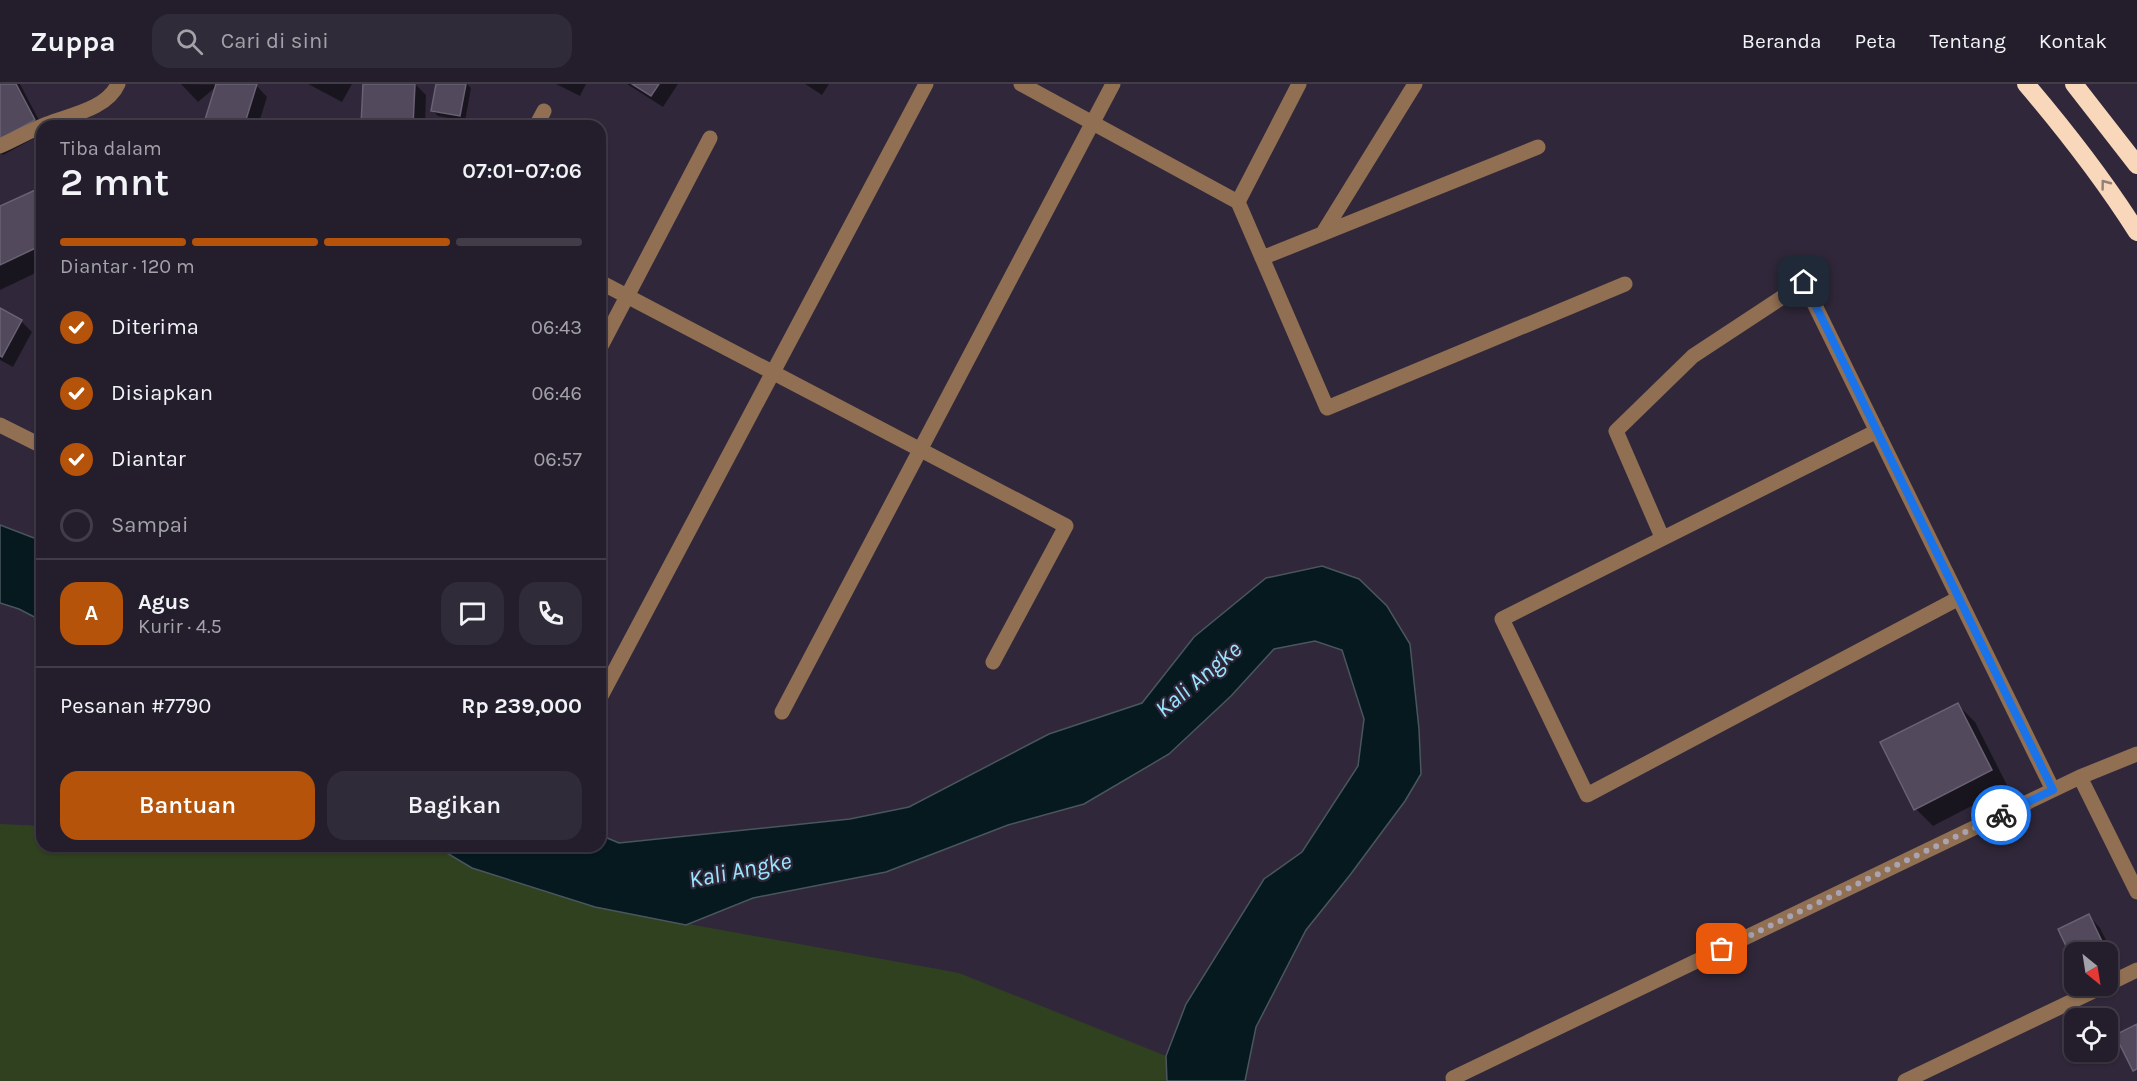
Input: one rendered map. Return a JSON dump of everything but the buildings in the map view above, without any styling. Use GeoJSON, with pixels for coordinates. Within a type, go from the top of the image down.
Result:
{"type":"FeatureCollection","features":[{"type":"Feature","properties":{"kind":"highway"},"geometry":{"type":"LineString","coordinates":[[2026,84],[2114,195],[2137,232]]}},
{"type":"Feature","properties":{"kind":"highway"},"geometry":{"type":"LineString","coordinates":[[2074,84],[2137,165]]}},
{"type":"Feature","properties":{"kind":"street"},"geometry":{"type":"LineString","coordinates":[[59,120],[79,114],[104,100],[118,84]]}},
{"type":"Feature","properties":{"kind":"street"},"geometry":{"type":"LineString","coordinates":[[606,687],[926,84]]}},
{"type":"Feature","properties":{"kind":"street"},"geometry":{"type":"LineString","coordinates":[[1021,84],[1238,202],[1327,408],[1625,284]]}},
{"type":"Feature","properties":{"kind":"street"},"geometry":{"type":"LineString","coordinates":[[782,712],[1113,84]]}},
{"type":"Feature","properties":{"kind":"street"},"geometry":{"type":"LineString","coordinates":[[1238,202],[1299,84]]}},
{"type":"Feature","properties":{"kind":"street"},"geometry":{"type":"LineString","coordinates":[[1323,233],[1415,84]]}},
{"type":"Feature","properties":{"kind":"street"},"geometry":{"type":"LineString","coordinates":[[539,120],[544,111]]}},
{"type":"Feature","properties":{"kind":"street"},"geometry":{"type":"LineString","coordinates":[[0,146],[36,129]]}},
{"type":"Feature","properties":{"kind":"street"},"geometry":{"type":"LineString","coordinates":[[606,336],[710,138]]}},
{"type":"Feature","properties":{"kind":"street"},"geometry":{"type":"LineString","coordinates":[[1262,258],[1538,147]]}},
{"type":"Feature","properties":{"kind":"street"},"geometry":{"type":"LineString","coordinates":[[1662,537],[1616,431],[1693,356],[1804,282],[2053,790]]}},
{"type":"Feature","properties":{"kind":"street"},"geometry":{"type":"LineString","coordinates":[[606,285],[1066,526],[993,662]]}},
{"type":"Feature","properties":{"kind":"street"},"geometry":{"type":"LineString","coordinates":[[0,425],[36,443]]}},
{"type":"Feature","properties":{"kind":"street"},"geometry":{"type":"LineString","coordinates":[[1877,431],[1502,619],[1587,795],[1959,598]]}},
{"type":"Feature","properties":{"kind":"street"},"geometry":{"type":"LineString","coordinates":[[1453,1078],[2080,777],[2137,754]]}},
{"type":"Feature","properties":{"kind":"street"},"geometry":{"type":"LineString","coordinates":[[2080,777],[2137,892]]}},
{"type":"Feature","properties":{"kind":"street"},"geometry":{"type":"LineString","coordinates":[[2118,979],[2137,970]]}},
{"type":"Feature","properties":{"kind":"street"},"geometry":{"type":"LineString","coordinates":[[1905,1081],[2083,996]]}},
{"type":"Feature","properties":{"kind":"green space"},"geometry":{"type":"Polygon","coordinates":[[[0,824],[36,826],[36,852],[445,852],[472,868],[595,907],[959,973],[1166,1056],[1167,1081],[0,1081],[0,824]]]}},
{"type":"Feature","properties":{"kind":"water"},"geometry":{"type":"Polygon","coordinates":[[[0,525],[36,539],[36,618],[0,603],[0,525]]]}},
{"type":"Feature","properties":{"kind":"water","name":"Kali Angke"},"geometry":{"type":"Polygon","coordinates":[[[1322,566],[1359,579],[1387,606],[1410,644],[1419,729],[1421,774],[1405,801],[1306,930],[1256,1027],[1245,1081],[1167,1081],[1166,1056],[1186,1004],[1264,879],[1302,852],[1358,766],[1364,719],[1342,650],[1315,641],[1274,649],[1231,696],[1169,754],[1084,804],[1008,825],[886,872],[753,898],[686,925],[595,907],[472,868],[445,852],[606,852],[606,838],[619,843],[850,819],[909,807],[1049,734],[1142,703],[1194,637],[1266,578],[1322,566]]]}},
{"type":"Feature","properties":{"kind":"way so far"},"geometry":{"type":"LineString","coordinates":[[1722,949],[2001,815]]}},
{"type":"Feature","properties":{"kind":"route"},"geometry":{"type":"LineString","coordinates":[[1804,282],[2053,790],[2001,815]]}}]}
